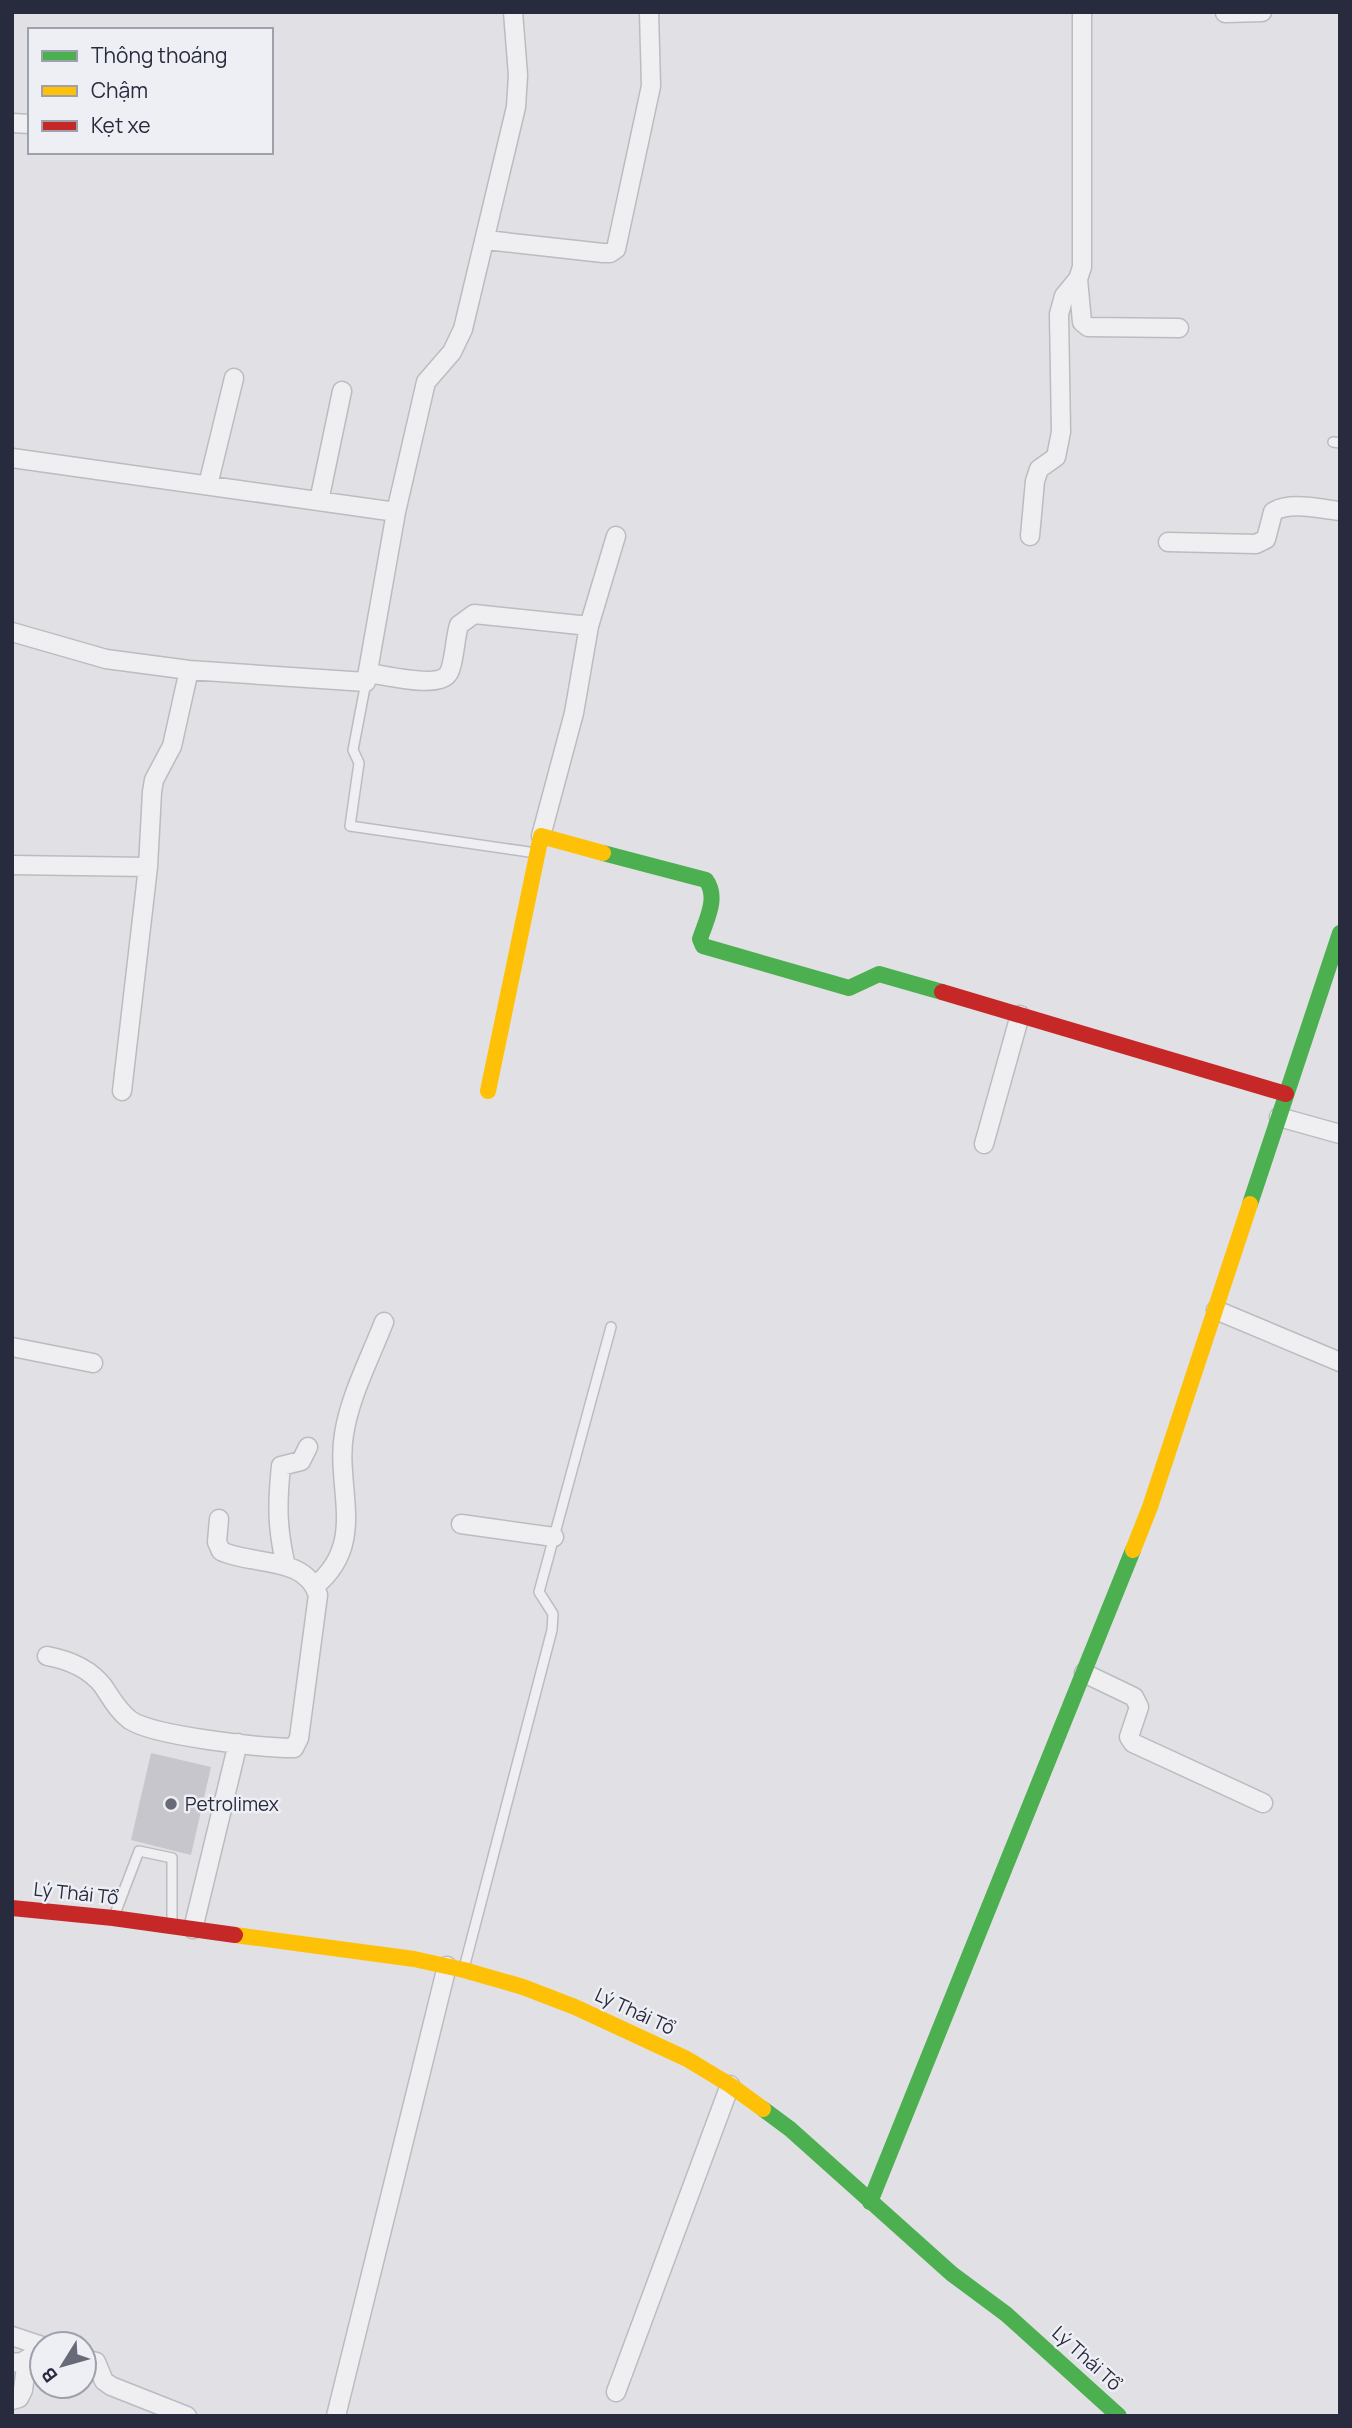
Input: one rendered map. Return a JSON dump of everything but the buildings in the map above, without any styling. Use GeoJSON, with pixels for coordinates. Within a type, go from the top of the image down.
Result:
{"type":"FeatureCollection","features":[{"type":"Feature","properties":{"kind":"street"},"geometry":{"type":"LineString","coordinates":[[367,678],[396,512],[426,382],[452,352],[463,329],[516,107],[518,75],[513,12]]}},
{"type":"Feature","properties":{"kind":"street"},"geometry":{"type":"LineString","coordinates":[[486,240],[603,253],[616,249],[651,86],[649,12]]}},
{"type":"Feature","properties":{"kind":"street"},"geometry":{"type":"LineString","coordinates":[[1030,536],[1035,481],[1040,469],[1056,457],[1061,432],[1059,314],[1064,296],[1078,279],[1082,267],[1082,12]]}},
{"type":"Feature","properties":{"kind":"street"},"geometry":{"type":"LineString","coordinates":[[1225,13],[1262,12]]}},
{"type":"Feature","properties":{"kind":"street"},"geometry":{"type":"LineString","coordinates":[[1078,279],[1082,322],[1088,327],[1178,328]]}},
{"type":"Feature","properties":{"kind":"street"},"geometry":{"type":"LineString","coordinates":[[208,485],[234,378]]}},
{"type":"Feature","properties":{"kind":"street"},"geometry":{"type":"LineString","coordinates":[[319,501],[342,391]]}},
{"type":"Feature","properties":{"kind":"street"},"geometry":{"type":"LineString","coordinates":[[12,458],[396,512]]}},
{"type":"Feature","properties":{"kind":"street"},"geometry":{"type":"LineString","coordinates":[[1168,542],[1256,544],[1266,539],[1273,512],[1277,509],[1287,507],[1340,511]]}},
{"type":"Feature","properties":{"kind":"street"},"geometry":{"type":"LineString","coordinates":[[488,1091],[539,844],[574,713],[589,626],[616,536]]}},
{"type":"Feature","properties":{"kind":"street"},"geometry":{"type":"LineString","coordinates":[[12,632],[106,659],[188,670],[429,682],[442,679],[449,672],[459,625],[474,614],[589,626]]}},
{"type":"Feature","properties":{"kind":"street"},"geometry":{"type":"LineString","coordinates":[[122,1091],[148,866],[152,792],[154,780],[172,746],[188,670]]}},
{"type":"Feature","properties":{"kind":"street"},"geometry":{"type":"LineString","coordinates":[[539,844],[706,880],[711,885],[713,894],[700,939],[703,946],[849,988],[879,974],[1286,1094]]}},
{"type":"Feature","properties":{"kind":"street"},"geometry":{"type":"LineString","coordinates":[[12,865],[148,866]]}},
{"type":"Feature","properties":{"kind":"street"},"geometry":{"type":"LineString","coordinates":[[870,2202],[1150,1507],[1340,933]]}},
{"type":"Feature","properties":{"kind":"street"},"geometry":{"type":"LineString","coordinates":[[984,1144],[1020,1016]]}},
{"type":"Feature","properties":{"kind":"street"},"geometry":{"type":"LineString","coordinates":[[1279,1117],[1340,1135]]}},
{"type":"Feature","properties":{"kind":"street"},"geometry":{"type":"LineString","coordinates":[[1216,1310],[1340,1362]]}},
{"type":"Feature","properties":{"kind":"street"},"geometry":{"type":"LineString","coordinates":[[315,1586],[327,1576],[347,1531],[343,1435],[354,1397],[384,1322]]}},
{"type":"Feature","properties":{"kind":"street"},"geometry":{"type":"LineString","coordinates":[[12,1347],[93,1363]]}},
{"type":"Feature","properties":{"kind":"street"},"geometry":{"type":"LineString","coordinates":[[286,1566],[276,1507],[281,1466],[301,1461],[308,1447]]}},
{"type":"Feature","properties":{"kind":"street"},"geometry":{"type":"LineString","coordinates":[[47,1656],[64,1659],[84,1668],[101,1684],[121,1713],[144,1728],[238,1743],[294,1748],[298,1743],[318,1595],[306,1574],[286,1566],[221,1551],[217,1542],[219,1519]]}},
{"type":"Feature","properties":{"kind":"street"},"geometry":{"type":"LineString","coordinates":[[461,1524],[554,1537]]}},
{"type":"Feature","properties":{"kind":"street"},"geometry":{"type":"LineString","coordinates":[[1084,1673],[1134,1698],[1139,1707],[1129,1737],[1133,1742],[1264,1803]]}},
{"type":"Feature","properties":{"kind":"street"},"geometry":{"type":"LineString","coordinates":[[193,1929],[238,1743]]}},
{"type":"Feature","properties":{"kind":"street","name":"Lý Thái Tổ"},"geometry":{"type":"LineString","coordinates":[[12,1908],[113,1918],[364,1952],[455,1968],[523,1987],[575,2007],[687,2059],[730,2085],[790,2129],[952,2274],[1006,2314],[1119,2416]]}},
{"type":"Feature","properties":{"kind":"street"},"geometry":{"type":"LineString","coordinates":[[336,2416],[455,1968]]}},
{"type":"Feature","properties":{"kind":"street"},"geometry":{"type":"LineString","coordinates":[[616,2392],[730,2085]]}},
{"type":"Feature","properties":{"kind":"street"},"geometry":{"type":"LineString","coordinates":[[12,2400],[19,2398],[23,2390],[20,2360]]}},
{"type":"Feature","properties":{"kind":"street"},"geometry":{"type":"LineString","coordinates":[[98,2367],[104,2381],[111,2386],[187,2416]]}},
{"type":"Feature","properties":{"kind":"lane"},"geometry":{"type":"LineString","coordinates":[[367,678],[353,750],[359,763],[350,826],[539,844]]}},
{"type":"Feature","properties":{"kind":"lane"},"geometry":{"type":"LineString","coordinates":[[455,1968],[552,1630],[553,1614],[538,1592],[611,1327]]}},
{"type":"Feature","properties":{"kind":"lane"},"geometry":{"type":"LineString","coordinates":[[113,1918],[139,1851],[172,1858],[172,1926]]}},
{"type":"Feature","properties":{"kind":"traffic: fast"},"geometry":{"type":"LineString","coordinates":[[603,853],[706,880],[710,887],[711,902],[700,939],[703,946],[849,988],[879,974],[942,992]]}},
{"type":"Feature","properties":{"kind":"traffic: fast"},"geometry":{"type":"LineString","coordinates":[[1250,1204],[1340,933]]}},
{"type":"Feature","properties":{"kind":"traffic: fast"},"geometry":{"type":"LineString","coordinates":[[870,2202],[1133,1550]]}},
{"type":"Feature","properties":{"kind":"traffic: fast"},"geometry":{"type":"LineString","coordinates":[[763,2109],[790,2129],[952,2274],[1006,2314],[1119,2416]]}},
{"type":"Feature","properties":{"kind":"traffic: slow"},"geometry":{"type":"LineString","coordinates":[[488,1091],[541,836],[603,853]]}},
{"type":"Feature","properties":{"kind":"traffic: slow"},"geometry":{"type":"LineString","coordinates":[[1133,1550],[1150,1507],[1250,1204]]}},
{"type":"Feature","properties":{"kind":"traffic: slow"},"geometry":{"type":"LineString","coordinates":[[235,1935],[414,1959],[523,1987],[575,2007],[687,2059],[763,2109]]}},
{"type":"Feature","properties":{"kind":"traffic: jam"},"geometry":{"type":"LineString","coordinates":[[942,992],[1286,1094]]}},
{"type":"Feature","properties":{"kind":"traffic: jam"},"geometry":{"type":"LineString","coordinates":[[12,1908],[113,1918],[235,1935]]}},
{"type":"Feature","properties":{"kind":"place","name":"Petrolimex"},"geometry":{"type":"Point","coordinates":[171,1804]}}]}
